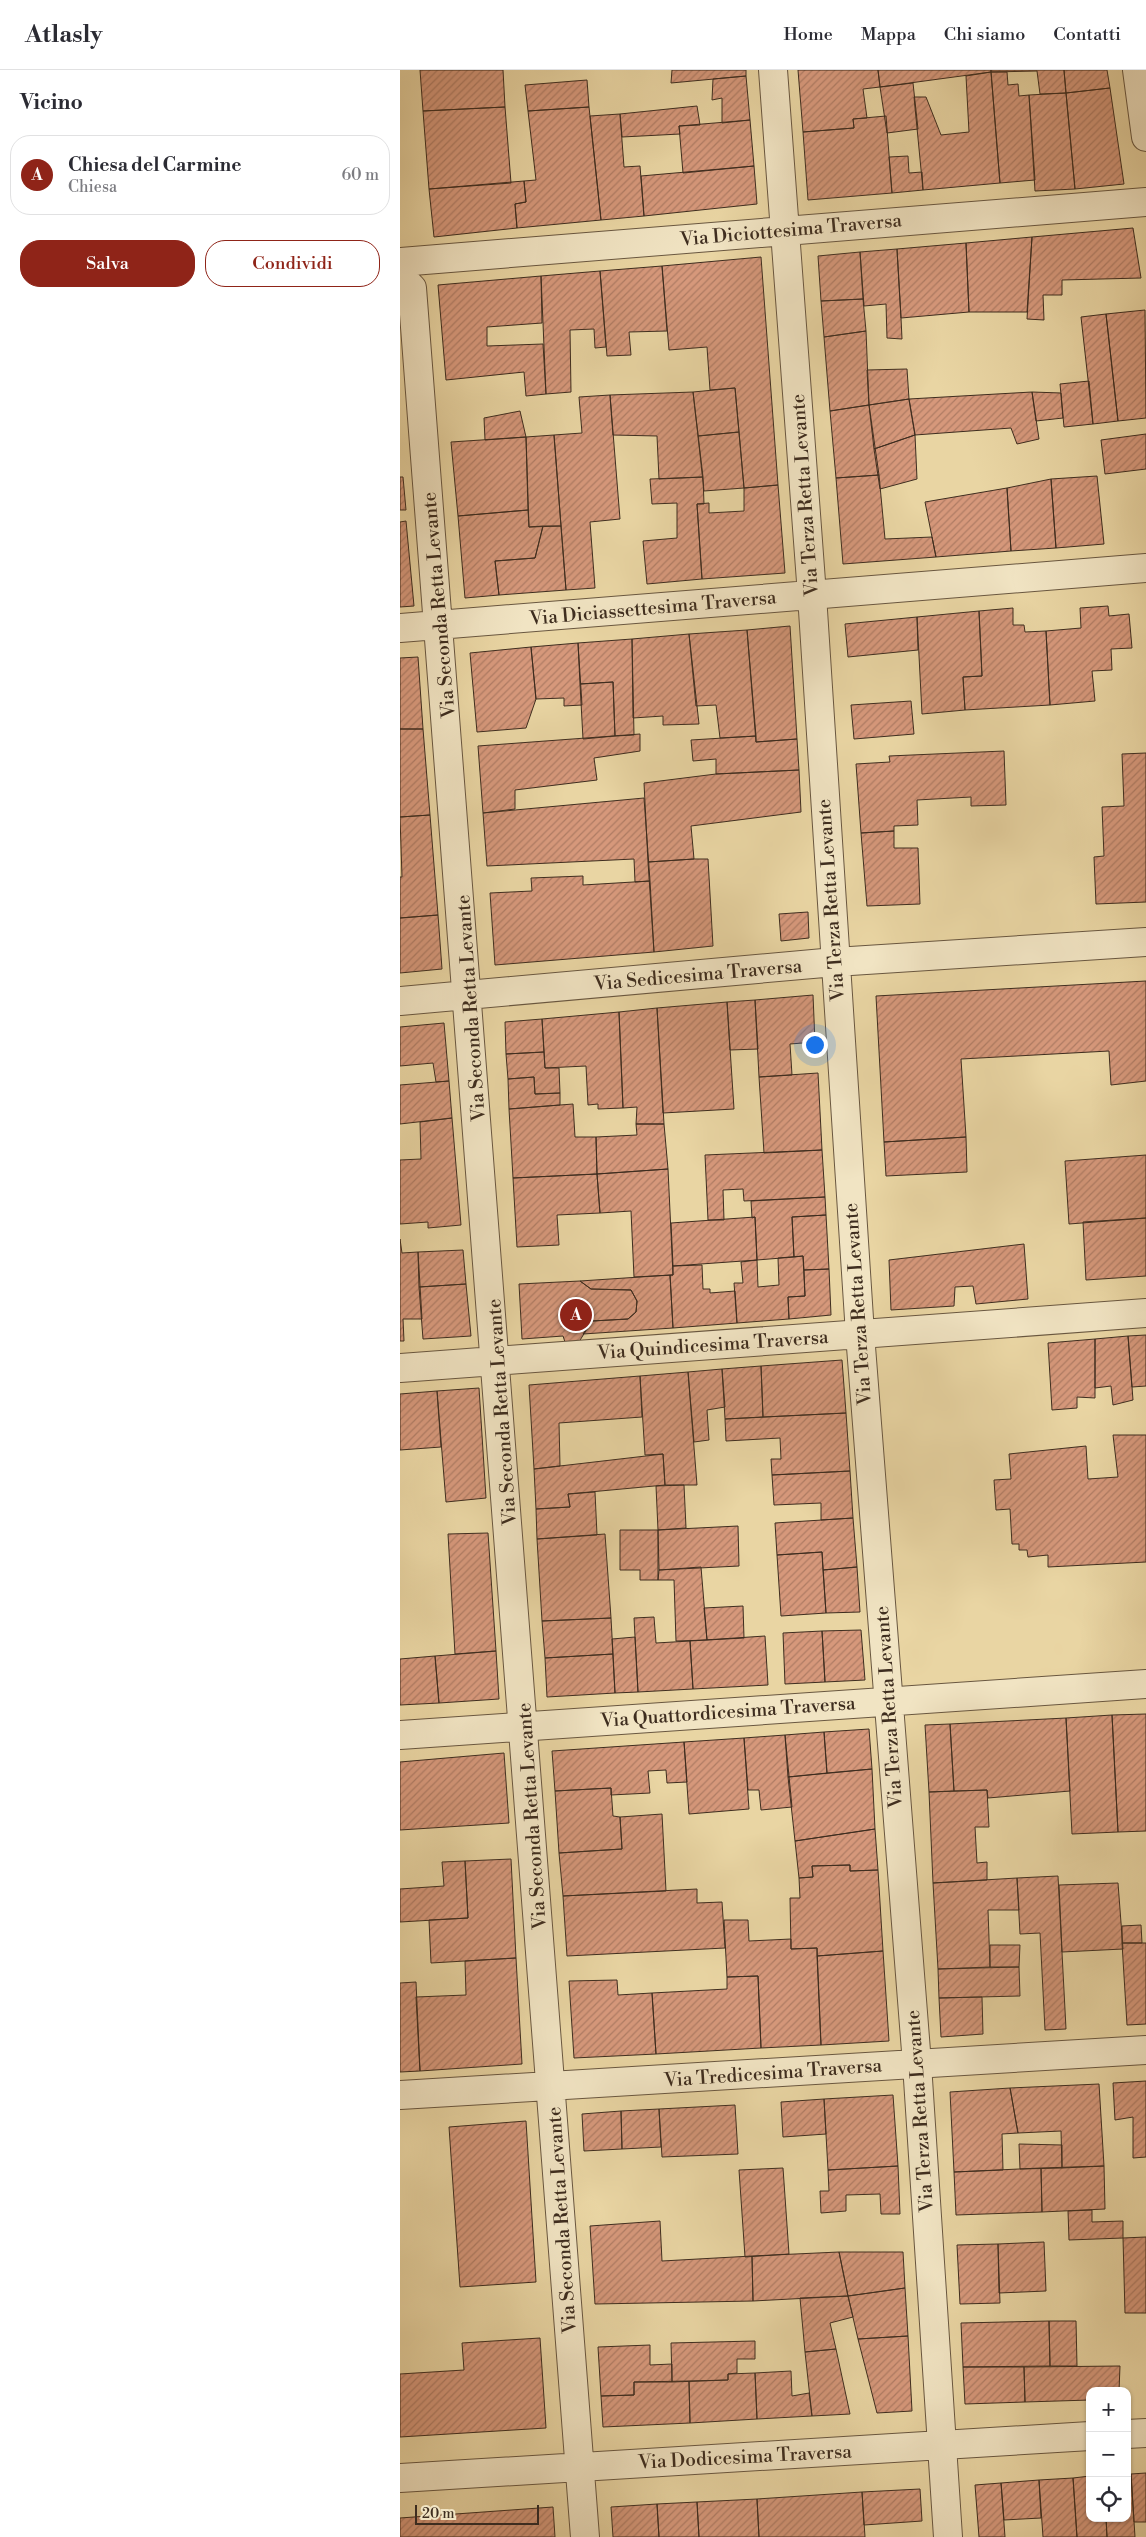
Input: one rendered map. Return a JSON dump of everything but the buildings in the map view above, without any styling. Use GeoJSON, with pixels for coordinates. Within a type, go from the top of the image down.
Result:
{"type":"FeatureCollection","features":[{"type":"Feature","properties":{"kind":"street","name":"Via Terza Retta Levante"},"geometry":{"type":"LineString","coordinates":[[772,70],[812,595],[860,1334],[917,2064],[948,2537]]}},
{"type":"Feature","properties":{"kind":"street"},"geometry":{"type":"LineString","coordinates":[[1137,70],[1146,137]]}},
{"type":"Feature","properties":{"kind":"street","name":"Via Diciottesima Traversa"},"geometry":{"type":"LineString","coordinates":[[400,262],[1146,202]]}},
{"type":"Feature","properties":{"kind":"street","name":"Via Seconda Retta Levante"},"geometry":{"type":"LineString","coordinates":[[406,282],[441,625],[471,995],[585,2537]]}},
{"type":"Feature","properties":{"kind":"street","name":"Via Diciassettesima Traversa"},"geometry":{"type":"LineString","coordinates":[[400,628],[1146,568]]}},
{"type":"Feature","properties":{"kind":"street","name":"Via Sedicesima Traversa"},"geometry":{"type":"LineString","coordinates":[[400,1001],[835,962],[1146,942]]}},
{"type":"Feature","properties":{"kind":"street","name":"Via Quindicesima Traversa"},"geometry":{"type":"LineString","coordinates":[[400,1368],[1146,1313]]}},
{"type":"Feature","properties":{"kind":"street","name":"Via Quattordicesima Traversa"},"geometry":{"type":"LineString","coordinates":[[400,1735],[1146,1684]]}},
{"type":"Feature","properties":{"kind":"street","name":"Via Tredicesima Traversa"},"geometry":{"type":"LineString","coordinates":[[400,2095],[1146,2050]]}},
{"type":"Feature","properties":{"kind":"street"},"geometry":{"type":"LineString","coordinates":[[1131,2434],[1146,2433]]}},
{"type":"Feature","properties":{"kind":"street","name":"Via Dodicesima Traversa"},"geometry":{"type":"LineString","coordinates":[[400,2478],[1086,2436]]}},
{"type":"Feature","properties":{"kind":"place","name":"Chiesa del Carmine"},"geometry":{"type":"Point","coordinates":[576,1315]}}]}
